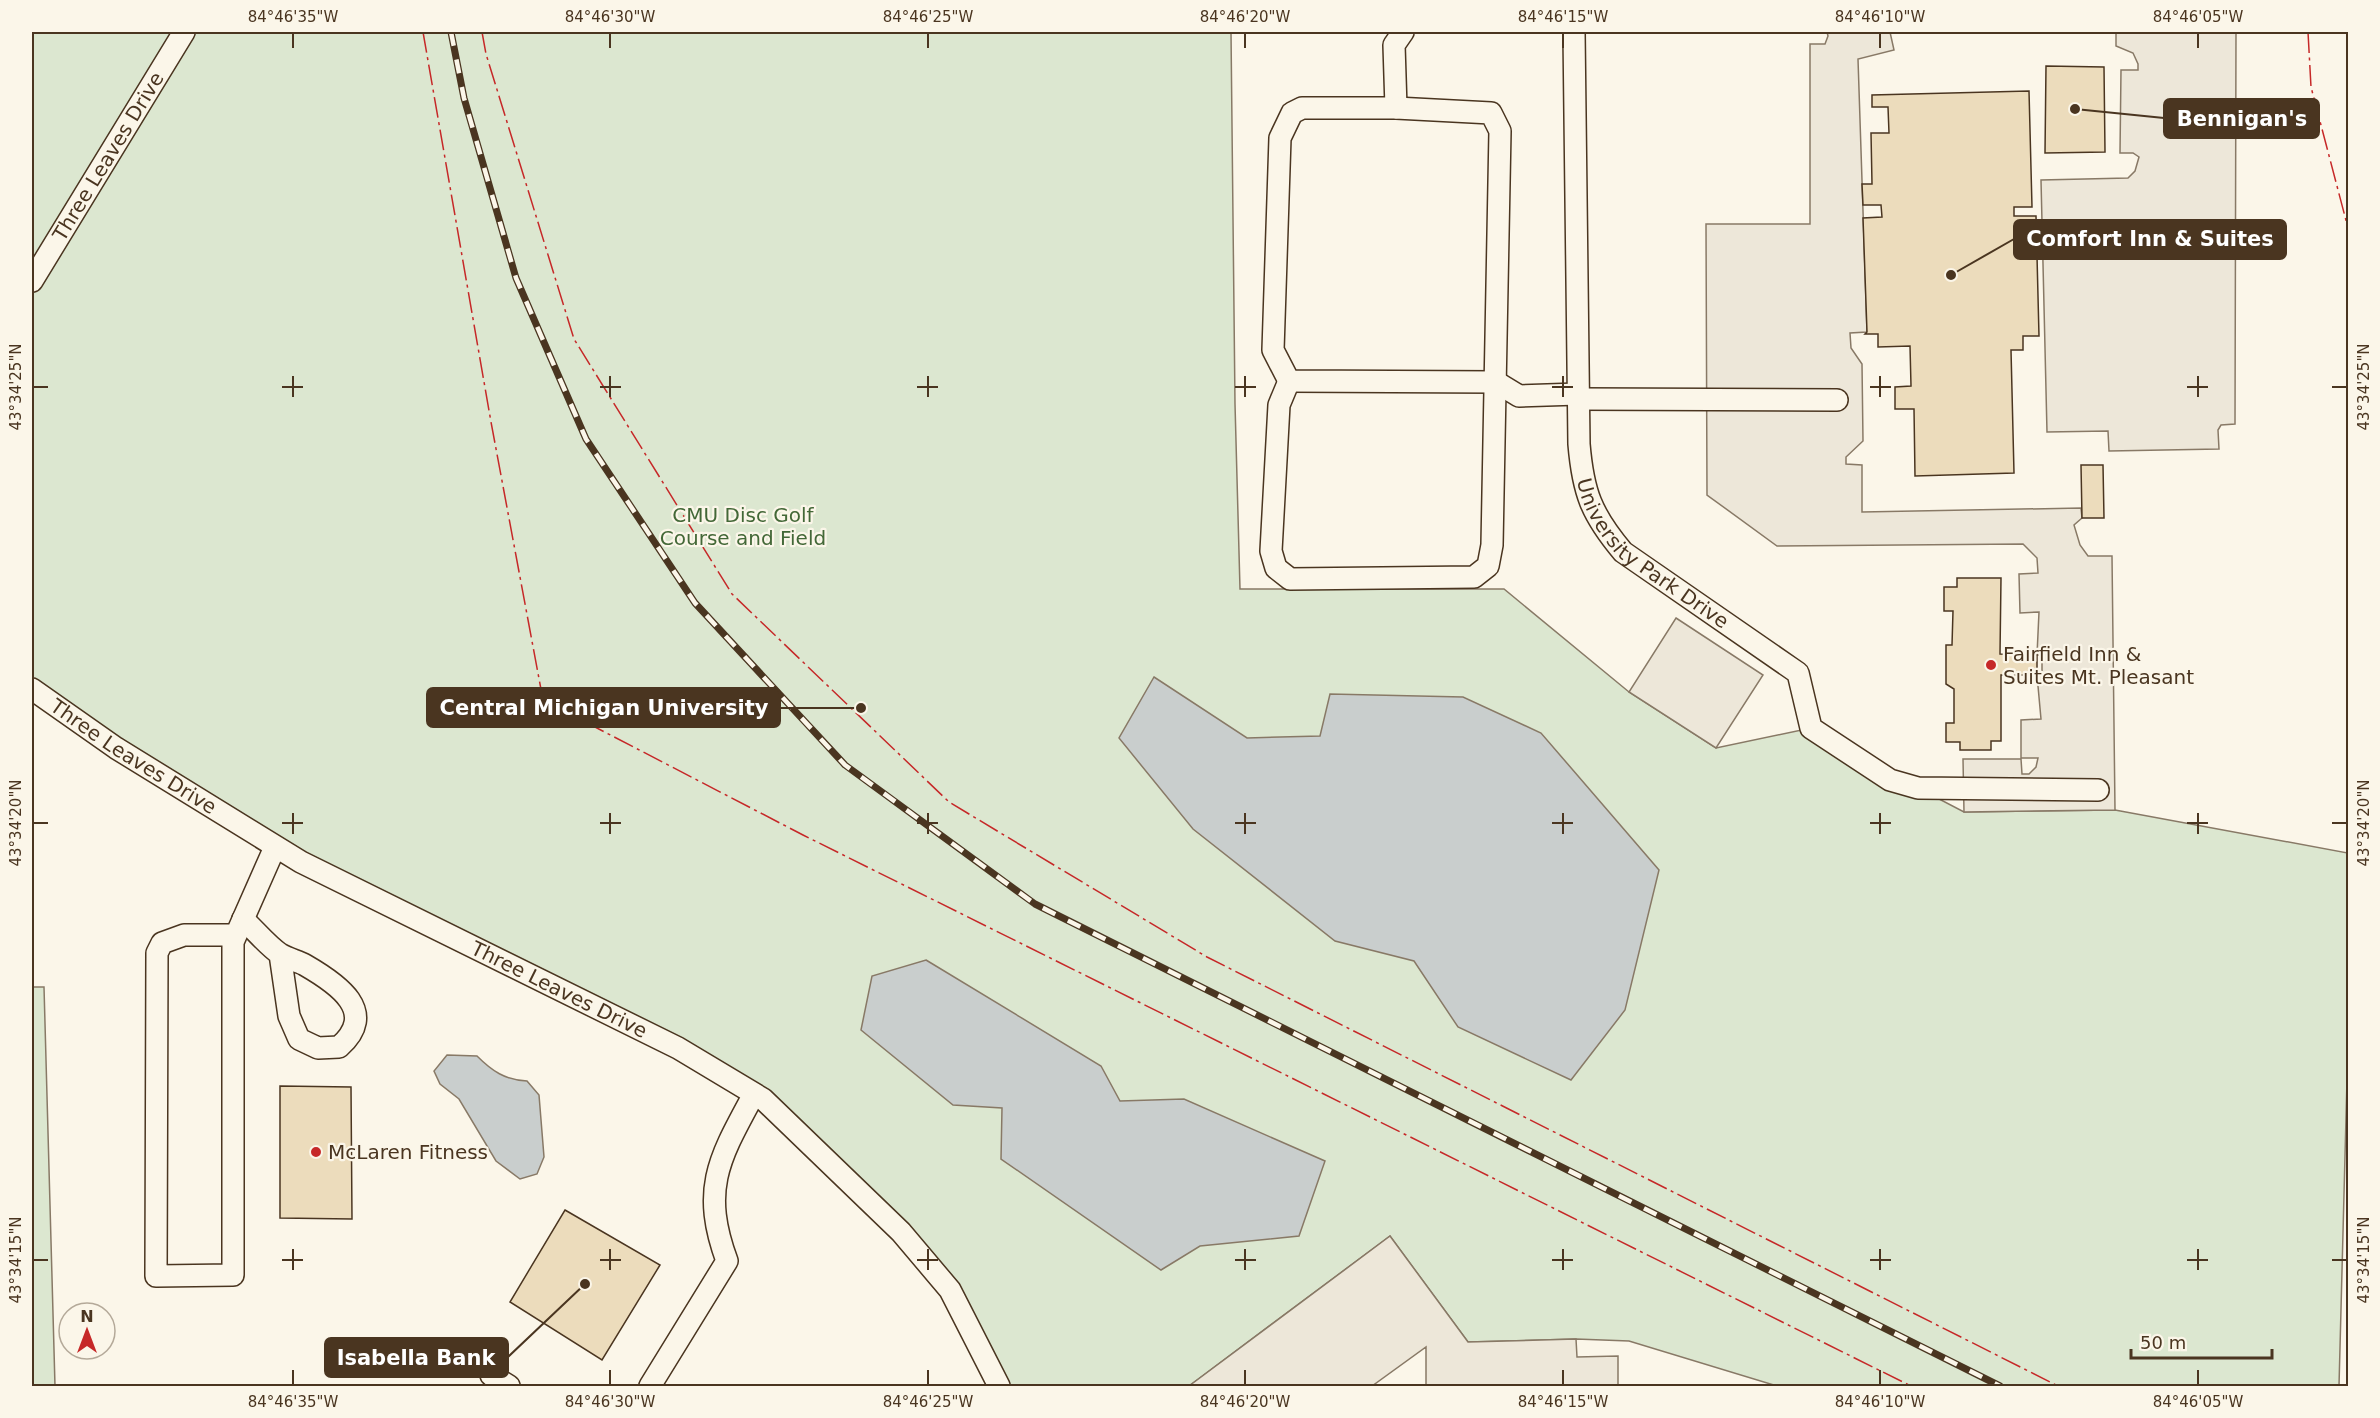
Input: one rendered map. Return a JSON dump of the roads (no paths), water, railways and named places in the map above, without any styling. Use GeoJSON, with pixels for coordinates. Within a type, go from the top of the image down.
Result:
{"type":"FeatureCollection","features":[{"type":"Feature","properties":{"kind":"street","name":"Three Leaves Drive"},"geometry":{"type":"LineString","coordinates":[[32,282],[184,32]]}},
{"type":"Feature","properties":{"kind":"street"},"geometry":{"type":"LineString","coordinates":[[1396,108],[1394,45],[1403,32]]}},
{"type":"Feature","properties":{"kind":"street","name":"University Park Drive"},"geometry":{"type":"LineString","coordinates":[[1574,32],[1578,397],[1582,480],[1589,502],[1608,535],[1623,552],[1798,673],[1811,728],[1890,780],[1918,788],[2098,790]]}},
{"type":"Feature","properties":{"kind":"street"},"geometry":{"type":"LineString","coordinates":[[1302,108],[1396,108],[1491,112],[1500,131],[1492,545],[1488,566],[1474,578],[1290,579],[1276,568],[1271,551],[1279,405],[1289,381],[1273,350],[1280,138],[1292,113],[1302,108]]}},
{"type":"Feature","properties":{"kind":"street"},"geometry":{"type":"LineString","coordinates":[[1289,381],[1496,382],[1519,396],[1837,400]]}},
{"type":"Feature","properties":{"kind":"street","name":"Three Leaves Drive"},"geometry":{"type":"LineString","coordinates":[[32,689],[116,748],[301,862],[678,1048],[763,1099],[900,1232],[950,1290],[999,1386]]}},
{"type":"Feature","properties":{"kind":"street"},"geometry":{"type":"LineString","coordinates":[[275,847],[239,927],[233,942],[233,1275],[156,1276],[157,953],[162,943],[184,935],[239,927],[280,954],[305,965],[348,998],[355,1012],[357,1023],[354,1032],[339,1047],[318,1048],[299,1039],[289,1016],[280,954]]}},
{"type":"Feature","properties":{"kind":"street"},"geometry":{"type":"LineString","coordinates":[[650,1386],[727,1261],[722,1248],[713,1191],[718,1168],[754,1094]]}},
{"type":"Feature","properties":{"kind":"railway"},"geometry":{"type":"LineString","coordinates":[[451,32],[464,98],[516,278],[586,439],[695,603],[845,765],[1035,904],[2000,1386]]}},
{"type":"Feature","properties":{"kind":"place","name":"Bennigan's"},"geometry":{"type":"Point","coordinates":[2075,109]}},
{"type":"Feature","properties":{"kind":"place","name":"Comfort Inn & Suites"},"geometry":{"type":"Point","coordinates":[1951,275]}},
{"type":"Feature","properties":{"kind":"place","name":"Fairfield Inn & Suites Mt. Pleasant"},"geometry":{"type":"Point","coordinates":[1991,665]}},
{"type":"Feature","properties":{"kind":"place","name":"Central Michigan University"},"geometry":{"type":"Point","coordinates":[861,708]}},
{"type":"Feature","properties":{"kind":"place","name":"McLaren Fitness"},"geometry":{"type":"Point","coordinates":[316,1152]}},
{"type":"Feature","properties":{"kind":"place","name":"Isabella Bank"},"geometry":{"type":"Point","coordinates":[585,1284]}},
{"type":"Feature","properties":{"kind":"park label","name":"CMU Disc Golf Course and Field"},"geometry":{"type":"Point","coordinates":[743,526]}}]}
